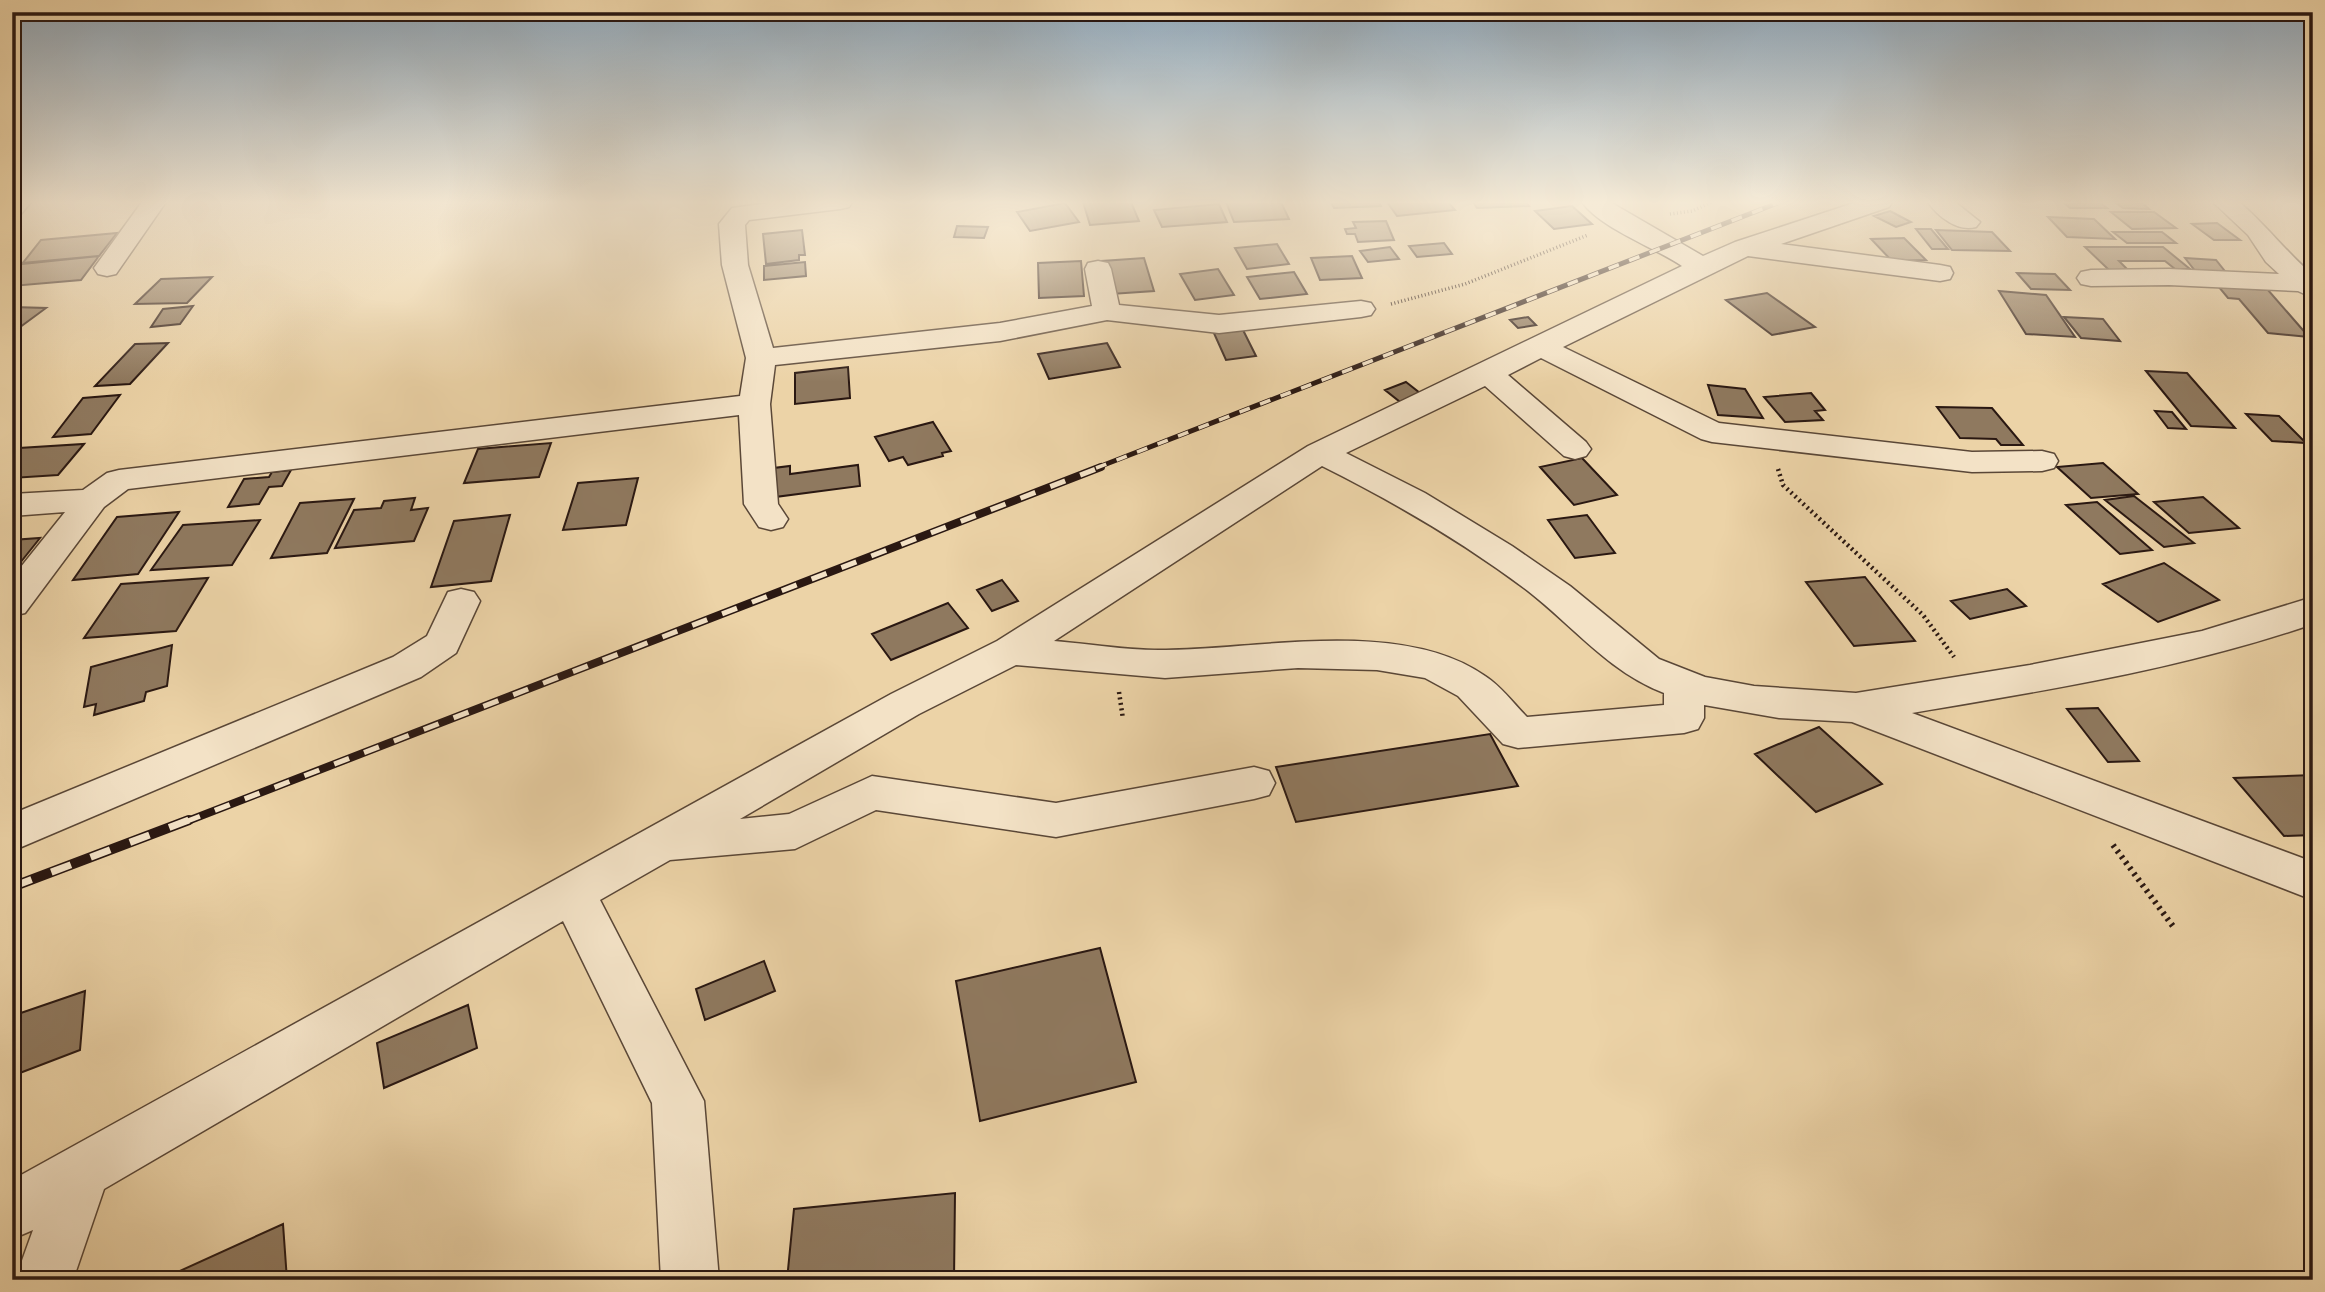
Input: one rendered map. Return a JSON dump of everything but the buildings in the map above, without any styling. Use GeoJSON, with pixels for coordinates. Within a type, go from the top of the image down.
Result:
{"type":"FeatureCollection","features":[{"type":"Feature","properties":{"kind":"street"},"geometry":{"type":"LineString","coordinates":[[107,268],[111,262]]}},
{"type":"Feature","properties":{"kind":"street"},"geometry":{"type":"LineString","coordinates":[[736,262],[761,358],[754,404],[761,504],[771,519]]}},
{"type":"Feature","properties":{"kind":"street"},"geometry":{"type":"LineString","coordinates":[[1695,262],[1702,267]]}},
{"type":"Feature","properties":{"kind":"street"},"geometry":{"type":"LineString","coordinates":[[12,1211],[905,704],[1011,651],[1320,453],[1712,262]]}},
{"type":"Feature","properties":{"kind":"street"},"geometry":{"type":"LineString","coordinates":[[1871,262],[1940,273]]}},
{"type":"Feature","properties":{"kind":"street"},"geometry":{"type":"LineString","coordinates":[[2282,262],[2308,287]]}},
{"type":"Feature","properties":{"kind":"street"},"geometry":{"type":"LineString","coordinates":[[1098,269],[1107,312]]}},
{"type":"Feature","properties":{"kind":"street"},"geometry":{"type":"LineString","coordinates":[[2091,278],[2169,277],[2308,287]]}},
{"type":"Feature","properties":{"kind":"street"},"geometry":{"type":"LineString","coordinates":[[761,358],[1000,332],[1107,312],[1219,324],[1360,309]]}},
{"type":"Feature","properties":{"kind":"street"},"geometry":{"type":"LineString","coordinates":[[1541,347],[1712,432],[1972,462],[2042,461]]}},
{"type":"Feature","properties":{"kind":"street"},"geometry":{"type":"LineString","coordinates":[[1488,373],[1575,449]]}},
{"type":"Feature","properties":{"kind":"street"},"geometry":{"type":"LineString","coordinates":[[12,604],[92,500],[119,480],[754,404]]}},
{"type":"Feature","properties":{"kind":"street"},"geometry":{"type":"LineString","coordinates":[[1320,453],[1396,488],[1452,521],[1558,596],[1653,674],[1705,694],[1790,705],[1855,707],[2130,663],[2279,623],[2313,610]]}},
{"type":"Feature","properties":{"kind":"street"},"geometry":{"type":"LineString","coordinates":[[12,505],[92,500]]}},
{"type":"Feature","properties":{"kind":"street"},"geometry":{"type":"LineString","coordinates":[[12,833],[407,667],[442,643],[461,601]]}},
{"type":"Feature","properties":{"kind":"street"},"geometry":{"type":"LineString","coordinates":[[1011,651],[1165,664],[1298,654],[1377,656],[1435,667],[1472,686],[1518,733],[1684,718],[1684,686]]}},
{"type":"Feature","properties":{"kind":"street"},"geometry":{"type":"LineString","coordinates":[[1855,707],[2313,881]]}},
{"type":"Feature","properties":{"kind":"street"},"geometry":{"type":"LineString","coordinates":[[658,845],[794,831],[872,793],[1056,820],[1254,783]]}},
{"type":"Feature","properties":{"kind":"street"},"geometry":{"type":"LineString","coordinates":[[573,894],[678,1101],[690,1280]]}},
{"type":"Feature","properties":{"kind":"street"},"geometry":{"type":"LineString","coordinates":[[44,1280],[82,1172]]}},
{"type":"Feature","properties":{"kind":"path"},"geometry":{"type":"LineString","coordinates":[[1360,309],[1409,301],[1521,262]]}},
{"type":"Feature","properties":{"kind":"railway"},"geometry":{"type":"LineString","coordinates":[[1096,468],[1625,262]]}},
{"type":"Feature","properties":{"kind":"railway"},"geometry":{"type":"LineString","coordinates":[[185,822],[1101,467]]}},
{"type":"Feature","properties":{"kind":"railway"},"geometry":{"type":"LineString","coordinates":[[12,887],[189,820]]}}]}
